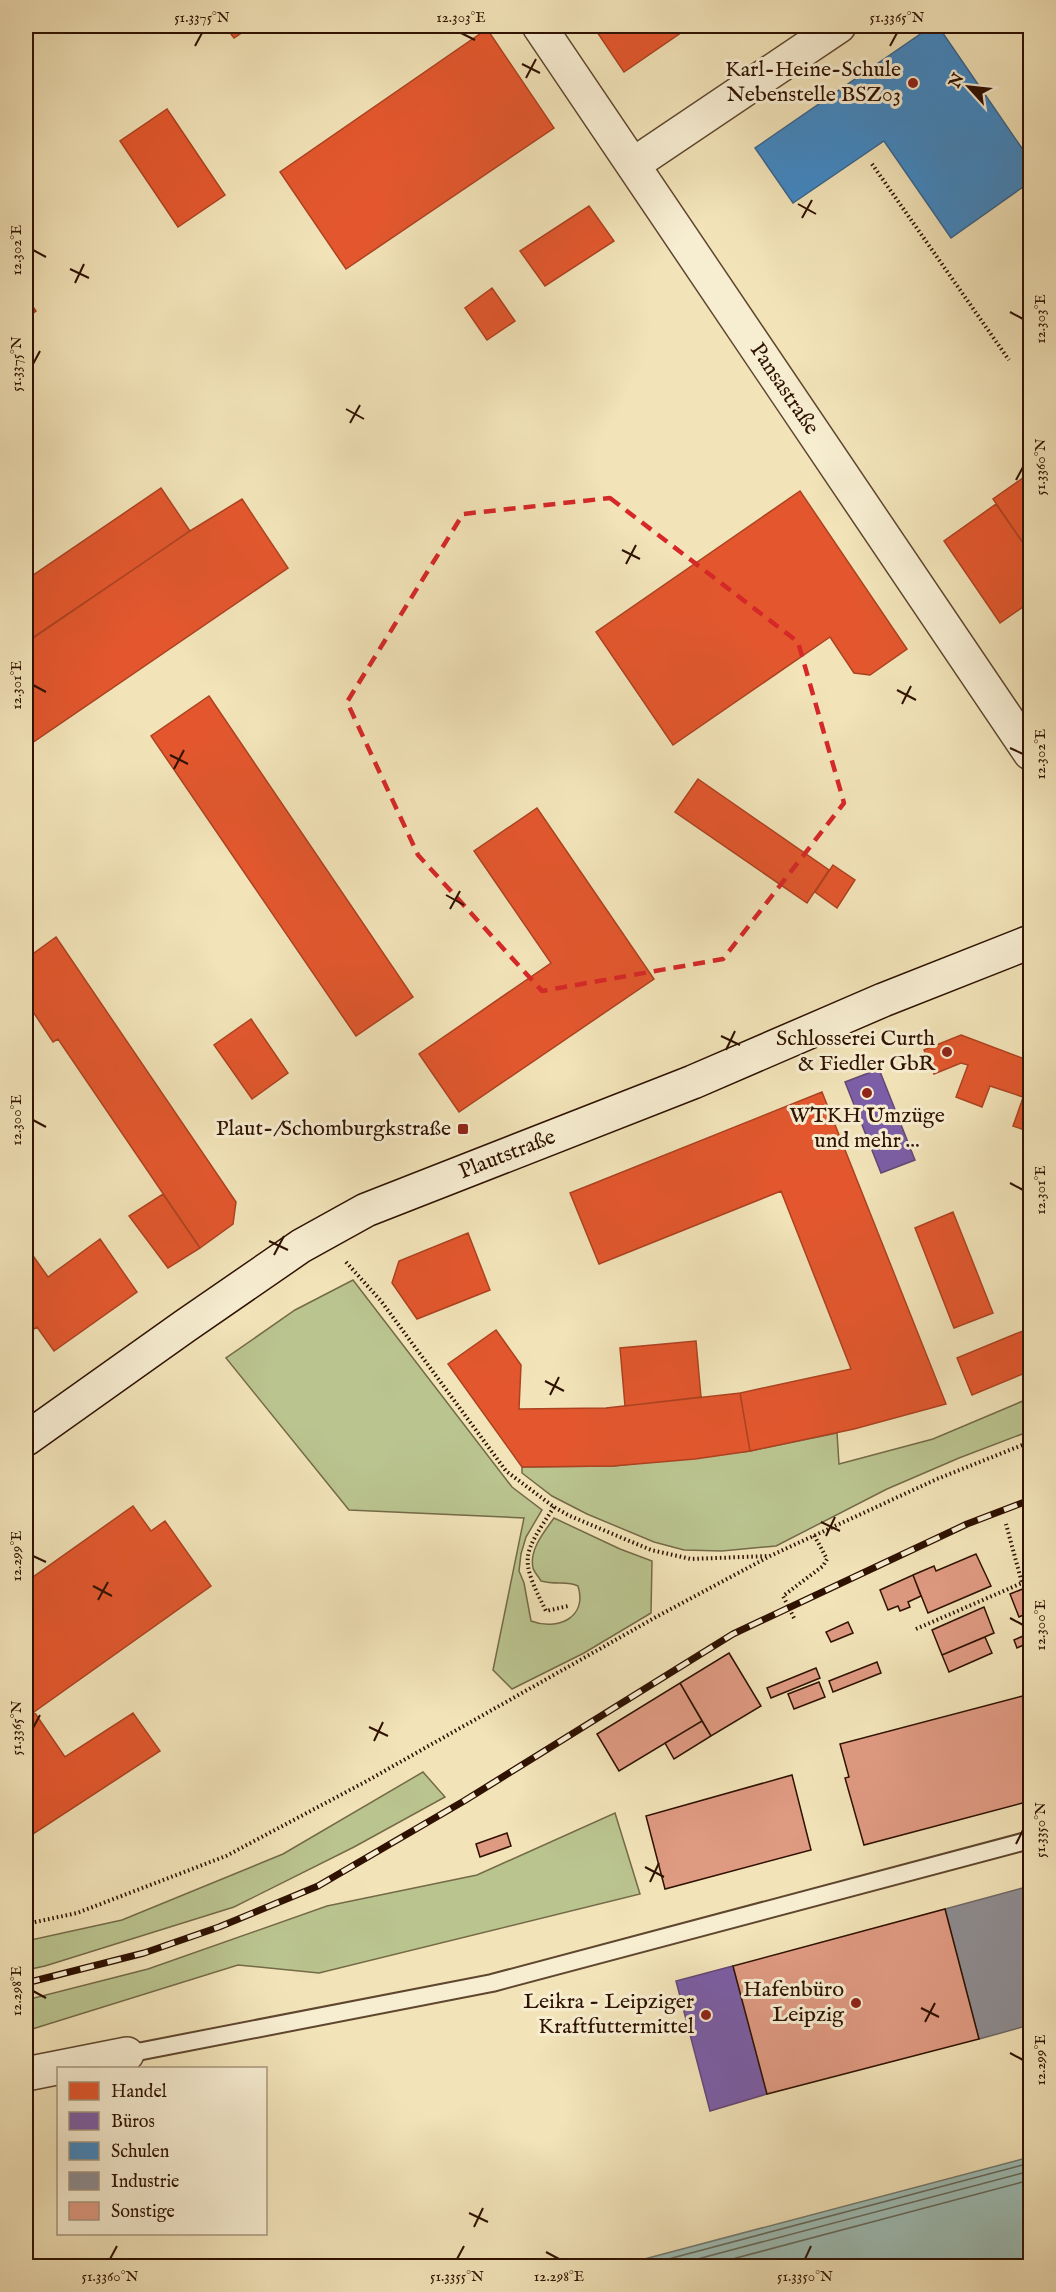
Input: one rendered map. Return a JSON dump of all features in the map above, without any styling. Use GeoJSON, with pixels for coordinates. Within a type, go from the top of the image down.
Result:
{"type":"FeatureCollection","features":[{"type":"Feature","properties":{"kind":"street","name":"Pansastraße"},"geometry":{"type":"LineString","coordinates":[[539,26],[1030,753]]}},
{"type":"Feature","properties":{"kind":"street"},"geometry":{"type":"LineString","coordinates":[[634,164],[839,26]]}},
{"type":"Feature","properties":{"kind":"street","name":"Plautstraße"},"geometry":{"type":"LineString","coordinates":[[26,1439],[301,1246],[366,1210],[693,1082],[883,1000],[1030,942]]}},
{"type":"Feature","properties":{"kind":"street"},"geometry":{"type":"LineString","coordinates":[[61,2067],[127,2054]]}},
{"type":"Feature","properties":{"kind":"street"},"geometry":{"type":"LineString","coordinates":[[26,2074],[57,2068]]}},
{"type":"Feature","properties":{"kind":"lane"},"geometry":{"type":"LineString","coordinates":[[127,2054],[492,1983],[1030,1840]]}},
{"type":"Feature","properties":{"kind":"path"},"geometry":{"type":"LineString","coordinates":[[872,164],[1009,360]]}},
{"type":"Feature","properties":{"kind":"path"},"geometry":{"type":"LineString","coordinates":[[322,1234],[381,1300],[506,1471],[554,1507],[651,1550],[691,1559],[770,1556]]}},
{"type":"Feature","properties":{"kind":"path"},"geometry":{"type":"LineString","coordinates":[[26,1924],[77,1913],[226,1856],[365,1782],[656,1617],[770,1556],[937,1479],[1030,1442]]}},
{"type":"Feature","properties":{"kind":"path"},"geometry":{"type":"LineString","coordinates":[[554,1507],[530,1544],[527,1558],[529,1575],[546,1611],[568,1606]]}},
{"type":"Feature","properties":{"kind":"path"},"geometry":{"type":"LineString","coordinates":[[1006,1524],[1022,1583]]}},
{"type":"Feature","properties":{"kind":"path"},"geometry":{"type":"LineString","coordinates":[[794,1618],[783,1596],[823,1566],[827,1559],[814,1535]]}},
{"type":"Feature","properties":{"kind":"path"},"geometry":{"type":"LineString","coordinates":[[916,1629],[1030,1580]]}},
{"type":"Feature","properties":{"kind":"highlighted area"},"geometry":{"type":"Polygon","coordinates":[[[610,498],[798,642],[844,803],[723,959],[542,991],[418,855],[347,702],[463,514],[610,498]]]}},
{"type":"Feature","properties":{"kind":"green space"},"geometry":{"type":"Polygon","coordinates":[[[353,1280],[512,1487],[542,1510],[526,1537],[519,1571],[524,1583],[531,1621],[541,1624],[560,1623],[574,1614],[579,1606],[578,1586],[541,1581],[533,1568],[535,1548],[554,1518],[620,1549],[652,1561],[651,1613],[584,1653],[512,1689],[493,1670],[524,1518],[349,1510],[226,1358],[295,1310],[353,1280]]]}},
{"type":"Feature","properties":{"kind":"green space"},"geometry":{"type":"Polygon","coordinates":[[[1030,1398],[1030,1431],[887,1489],[776,1546],[722,1551],[684,1550],[654,1542],[587,1514],[552,1496],[522,1473],[522,1467],[613,1466],[750,1451],[837,1433],[839,1464],[933,1439],[1030,1398]]]}},
{"type":"Feature","properties":{"kind":"green space"},"geometry":{"type":"Polygon","coordinates":[[[423,1772],[445,1797],[354,1847],[234,1907],[26,1970],[26,1941],[122,1920],[283,1854],[423,1772]]]}},
{"type":"Feature","properties":{"kind":"green space"},"geometry":{"type":"Polygon","coordinates":[[[615,1813],[640,1894],[319,1973],[238,1965],[26,2031],[26,2000],[148,1969],[327,1906],[477,1875],[615,1813]]]}},
{"type":"Feature","properties":{"kind":"water"},"geometry":{"type":"Polygon","coordinates":[[[1030,2157],[1030,2266],[618,2266],[1030,2157]]]}},
{"type":"Feature","properties":{"kind":"building: Handel"},"geometry":{"type":"Polygon","coordinates":[[[225,26],[252,26],[234,38],[225,26]]]}},
{"type":"Feature","properties":{"kind":"building: Handel"},"geometry":{"type":"Polygon","coordinates":[[[593,26],[677,26],[682,32],[624,72],[593,26]]]}},
{"type":"Feature","properties":{"kind":"building: Handel"},"geometry":{"type":"Polygon","coordinates":[[[487,29],[554,128],[346,269],[280,172],[487,29]]]}},
{"type":"Feature","properties":{"kind":"building: Handel"},"geometry":{"type":"Polygon","coordinates":[[[167,109],[225,195],[178,227],[120,141],[167,109]]]}},
{"type":"Feature","properties":{"kind":"building: Handel"},"geometry":{"type":"Polygon","coordinates":[[[589,206],[614,241],[545,286],[520,251],[589,206]]]}},
{"type":"Feature","properties":{"kind":"building: Handel"},"geometry":{"type":"Polygon","coordinates":[[[492,288],[515,321],[487,340],[465,308],[492,288]]]}},
{"type":"Feature","properties":{"kind":"building: Handel"},"geometry":{"type":"Polygon","coordinates":[[[26,297],[36,311],[26,318],[26,297]]]}},
{"type":"Feature","properties":{"kind":"building: Handel"},"geometry":{"type":"Polygon","coordinates":[[[1030,473],[1030,553],[993,499],[1030,473]]]}},
{"type":"Feature","properties":{"kind":"building: Handel"},"geometry":{"type":"Polygon","coordinates":[[[161,488],[190,531],[26,642],[26,580],[161,488]]]}},
{"type":"Feature","properties":{"kind":"building: Handel"},"geometry":{"type":"Polygon","coordinates":[[[800,491],[907,649],[870,675],[854,673],[830,637],[673,745],[596,632],[800,491]]]}},
{"type":"Feature","properties":{"kind":"building: Handel"},"geometry":{"type":"Polygon","coordinates":[[[242,499],[288,568],[26,747],[26,643],[190,531],[242,499]]]}},
{"type":"Feature","properties":{"kind":"building: Handel"},"geometry":{"type":"Polygon","coordinates":[[[996,504],[1030,553],[1030,602],[1000,623],[944,541],[996,504]]]}},
{"type":"Feature","properties":{"kind":"building: Handel"},"geometry":{"type":"Polygon","coordinates":[[[209,696],[413,997],[356,1036],[151,736],[209,696]]]}},
{"type":"Feature","properties":{"kind":"building: Handel"},"geometry":{"type":"Polygon","coordinates":[[[698,779],[829,870],[807,903],[675,812],[698,779]]]}},
{"type":"Feature","properties":{"kind":"building: Handel"},"geometry":{"type":"Polygon","coordinates":[[[537,808],[654,979],[459,1112],[419,1054],[551,963],[474,851],[537,808]]]}},
{"type":"Feature","properties":{"kind":"building: Handel"},"geometry":{"type":"Polygon","coordinates":[[[833,865],[855,880],[837,908],[815,892],[833,865]]]}},
{"type":"Feature","properties":{"kind":"building: Handel"},"geometry":{"type":"Polygon","coordinates":[[[56,937],[236,1202],[233,1224],[200,1248],[58,1039],[53,1042],[26,1001],[26,959],[56,937]]]}},
{"type":"Feature","properties":{"kind":"building: Handel"},"geometry":{"type":"Polygon","coordinates":[[[251,1019],[288,1073],[252,1099],[214,1045],[251,1019]]]}},
{"type":"Feature","properties":{"kind":"building: Handel"},"geometry":{"type":"Polygon","coordinates":[[[961,1035],[1030,1061],[1030,1078],[1023,1097],[990,1086],[982,1107],[956,1097],[968,1065],[961,1063],[934,1074],[924,1050],[961,1035]]]}},
{"type":"Feature","properties":{"kind":"building: Handel"},"geometry":{"type":"Polygon","coordinates":[[[1030,1078],[1030,1132],[1013,1126],[1030,1078]]]}},
{"type":"Feature","properties":{"kind":"building: Handel"},"geometry":{"type":"Polygon","coordinates":[[[822,1092],[946,1404],[854,1429],[750,1451],[740,1393],[851,1369],[781,1191],[599,1264],[570,1193],[822,1092]]]}},
{"type":"Feature","properties":{"kind":"building: Handel"},"geometry":{"type":"Polygon","coordinates":[[[163,1194],[200,1248],[168,1268],[129,1216],[163,1194]]]}},
{"type":"Feature","properties":{"kind":"building: Handel"},"geometry":{"type":"Polygon","coordinates":[[[953,1212],[993,1313],[954,1328],[915,1228],[953,1212]]]}},
{"type":"Feature","properties":{"kind":"building: Handel"},"geometry":{"type":"Polygon","coordinates":[[[468,1233],[490,1290],[417,1319],[392,1283],[399,1261],[468,1233]]]}},
{"type":"Feature","properties":{"kind":"building: Handel"},"geometry":{"type":"Polygon","coordinates":[[[100,1239],[137,1292],[54,1351],[37,1327],[26,1334],[26,1263],[34,1257],[48,1277],[100,1239]]]}},
{"type":"Feature","properties":{"kind":"building: Handel"},"geometry":{"type":"Polygon","coordinates":[[[1030,1328],[1030,1371],[972,1395],[957,1358],[1030,1328]]]}},
{"type":"Feature","properties":{"kind":"building: Handel"},"geometry":{"type":"Polygon","coordinates":[[[496,1330],[521,1365],[519,1409],[606,1408],[740,1393],[750,1451],[695,1459],[613,1466],[522,1467],[448,1364],[496,1330]]]}},
{"type":"Feature","properties":{"kind":"building: Handel"},"geometry":{"type":"Polygon","coordinates":[[[696,1341],[701,1397],[625,1406],[620,1348],[696,1341]]]}},
{"type":"Feature","properties":{"kind":"building: Handel"},"geometry":{"type":"Polygon","coordinates":[[[133,1506],[151,1531],[165,1521],[211,1586],[34,1712],[26,1700],[26,1582],[133,1506]]]}},
{"type":"Feature","properties":{"kind":"building: Handel"},"geometry":{"type":"Polygon","coordinates":[[[26,1700],[65,1757],[133,1713],[160,1751],[30,1836],[26,1830],[26,1700]]]}},
{"type":"Feature","properties":{"kind":"building: Büros"},"geometry":{"type":"Polygon","coordinates":[[[879,1069],[915,1160],[881,1173],[845,1082],[879,1069]]]}},
{"type":"Feature","properties":{"kind":"building: Büros"},"geometry":{"type":"Polygon","coordinates":[[[733,1966],[767,2094],[710,2111],[676,1981],[733,1966]]]}},
{"type":"Feature","properties":{"kind":"building: Schulen","name":"Karl-Heine-Schule Nebenstelle BSZ03"},"geometry":{"type":"Polygon","coordinates":[[[932,26],[938,26],[1030,160],[1030,182],[951,238],[884,141],[793,203],[755,148],[932,26]]]}},
{"type":"Feature","properties":{"kind":"building: Industrie"},"geometry":{"type":"Polygon","coordinates":[[[1030,1886],[1030,2025],[979,2039],[945,1909],[1030,1886]]]}},
{"type":"Feature","properties":{"kind":"building: Sonstige"},"geometry":{"type":"Polygon","coordinates":[[[976,1554],[991,1586],[928,1613],[913,1575],[934,1566],[936,1571],[976,1554]]]}},
{"type":"Feature","properties":{"kind":"building: Sonstige"},"geometry":{"type":"Polygon","coordinates":[[[913,1575],[921,1596],[908,1602],[910,1607],[900,1611],[898,1606],[888,1610],[880,1590],[913,1575]]]}},
{"type":"Feature","properties":{"kind":"building: Sonstige"},"geometry":{"type":"Polygon","coordinates":[[[1030,1586],[1030,1612],[1019,1617],[1010,1594],[1030,1586]]]}},
{"type":"Feature","properties":{"kind":"building: Sonstige"},"geometry":{"type":"Polygon","coordinates":[[[984,1607],[994,1633],[942,1655],[932,1630],[984,1607]]]}},
{"type":"Feature","properties":{"kind":"building: Sonstige"},"geometry":{"type":"Polygon","coordinates":[[[848,1622],[853,1633],[831,1642],[826,1632],[848,1622]]]}},
{"type":"Feature","properties":{"kind":"building: Sonstige"},"geometry":{"type":"Polygon","coordinates":[[[1030,1633],[1030,1642],[1017,1648],[1014,1640],[1030,1633]]]}},
{"type":"Feature","properties":{"kind":"building: Sonstige"},"geometry":{"type":"Polygon","coordinates":[[[985,1637],[992,1653],[949,1672],[942,1655],[985,1637]]]}},
{"type":"Feature","properties":{"kind":"building: Sonstige"},"geometry":{"type":"Polygon","coordinates":[[[729,1653],[761,1706],[711,1736],[680,1683],[729,1653]]]}},
{"type":"Feature","properties":{"kind":"building: Sonstige"},"geometry":{"type":"Polygon","coordinates":[[[877,1662],[881,1673],[833,1692],[829,1681],[877,1662]]]}},
{"type":"Feature","properties":{"kind":"building: Sonstige"},"geometry":{"type":"Polygon","coordinates":[[[816,1668],[820,1678],[771,1698],[767,1688],[816,1668]]]}},
{"type":"Feature","properties":{"kind":"building: Sonstige"},"geometry":{"type":"Polygon","coordinates":[[[819,1682],[825,1697],[794,1709],[788,1694],[819,1682]]]}},
{"type":"Feature","properties":{"kind":"building: Sonstige"},"geometry":{"type":"Polygon","coordinates":[[[680,1683],[702,1721],[619,1771],[597,1734],[680,1683]]]}},
{"type":"Feature","properties":{"kind":"building: Sonstige"},"geometry":{"type":"Polygon","coordinates":[[[1030,1694],[1030,1801],[864,1845],[845,1778],[849,1777],[840,1744],[1030,1694]]]}},
{"type":"Feature","properties":{"kind":"building: Sonstige"},"geometry":{"type":"Polygon","coordinates":[[[702,1721],[711,1736],[674,1759],[665,1743],[702,1721]]]}},
{"type":"Feature","properties":{"kind":"building: Sonstige"},"geometry":{"type":"Polygon","coordinates":[[[792,1775],[811,1850],[665,1889],[646,1816],[792,1775]]]}},
{"type":"Feature","properties":{"kind":"building: Sonstige"},"geometry":{"type":"Polygon","coordinates":[[[507,1833],[511,1846],[480,1857],[476,1844],[507,1833]]]}},
{"type":"Feature","properties":{"kind":"building: Sonstige","name":"Hafenbüro Leipzig"},"geometry":{"type":"Polygon","coordinates":[[[945,1909],[979,2039],[767,2094],[733,1966],[945,1909]]]}},
{"type":"Feature","properties":{"kind":"railway"},"geometry":{"type":"LineString","coordinates":[[26,1983],[144,1953],[219,1927],[318,1886],[464,1801],[733,1634],[967,1524],[1030,1500]]}},
{"type":"Feature","properties":{"kind":"place","name":"Karl-Heine-Schule Nebenstelle BSZ03"},"geometry":{"type":"Point","coordinates":[913,83]}},
{"type":"Feature","properties":{"kind":"place","name":"Schlosserei Curth & Fiedler GbR"},"geometry":{"type":"Point","coordinates":[947,1052]}},
{"type":"Feature","properties":{"kind":"place","name":"WTKH Umzüge und mehr ..."},"geometry":{"type":"Point","coordinates":[867,1093]}},
{"type":"Feature","properties":{"kind":"place","name":"Plaut-/Schomburgkstraße"},"geometry":{"type":"Point","coordinates":[463,1129]}},
{"type":"Feature","properties":{"kind":"place","name":"Hafenbüro Leipzig"},"geometry":{"type":"Point","coordinates":[856,2003]}},
{"type":"Feature","properties":{"kind":"place","name":"Leikra - Leipziger Kraftfuttermittel"},"geometry":{"type":"Point","coordinates":[706,2015]}}]}
